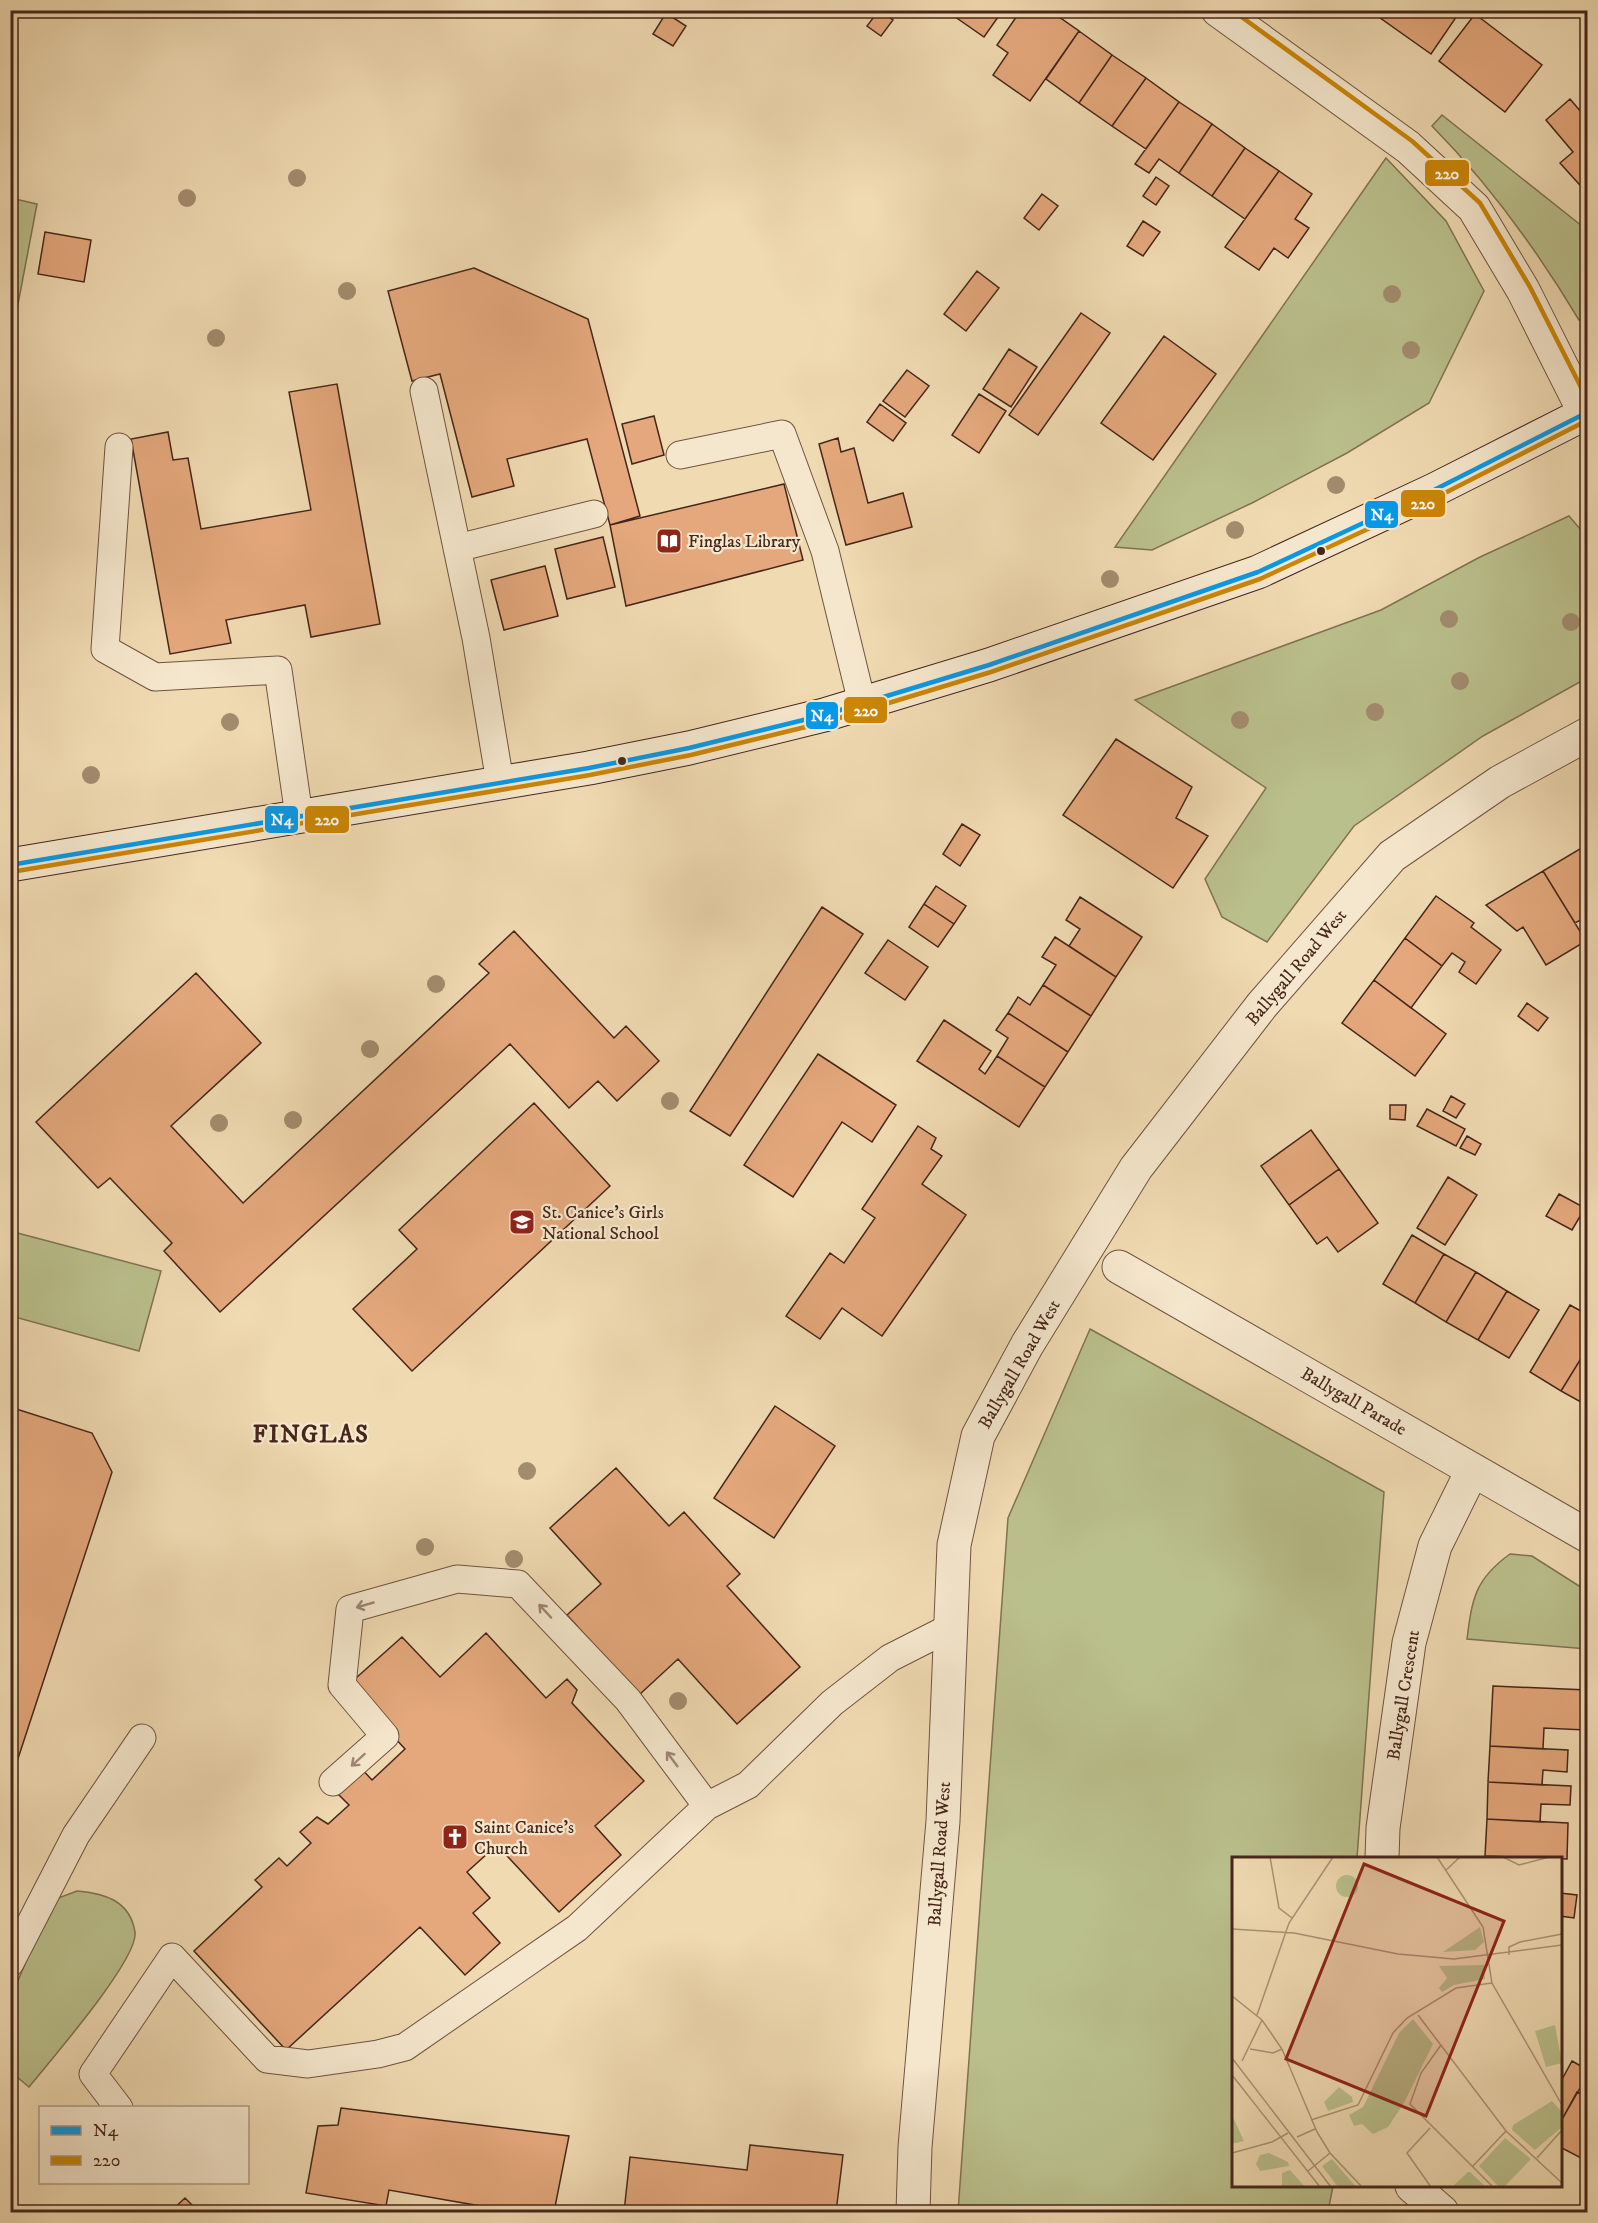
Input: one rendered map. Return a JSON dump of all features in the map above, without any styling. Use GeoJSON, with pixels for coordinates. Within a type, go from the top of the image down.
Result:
{"type":"FeatureCollection","features":[{"type":"Feature","properties":{"kind":"street"},"geometry":{"type":"LineString","coordinates":[[10,865],[689,748],[862,703],[989,665],[1258,572],[1444,485],[1586,415],[1523,290],[1474,208],[1408,147],[1218,10]]}},
{"type":"Feature","properties":{"kind":"street","name":"Ballygall Road West"},"geometry":{"type":"LineString","coordinates":[[913,2212],[915,2147],[943,1821],[954,1545],[978,1436],[1027,1345],[1136,1168],[1262,1005],[1392,856],[1500,782],[1587,734]]}},
{"type":"Feature","properties":{"kind":"street","name":"Ballygall Parade"},"geometry":{"type":"LineString","coordinates":[[1119,1267],[1587,1536]]}},
{"type":"Feature","properties":{"kind":"street","name":"Ballygall Crescent"},"geometry":{"type":"LineString","coordinates":[[1382,1857],[1383,1828],[1409,1643],[1435,1546],[1472,1471]]}},
{"type":"Feature","properties":{"kind":"street"},"geometry":{"type":"LineString","coordinates":[[1413,2187],[1442,2212]]}},
{"type":"Feature","properties":{"kind":"lane"},"geometry":{"type":"LineString","coordinates":[[423,391],[476,638],[500,782]]}},
{"type":"Feature","properties":{"kind":"lane"},"geometry":{"type":"LineString","coordinates":[[680,455],[783,434],[825,551],[862,703]]}},
{"type":"Feature","properties":{"kind":"lane"},"geometry":{"type":"LineString","coordinates":[[119,447],[105,649],[155,677],[278,670],[299,816]]}},
{"type":"Feature","properties":{"kind":"lane"},"geometry":{"type":"LineString","coordinates":[[457,548],[594,514]]}},
{"type":"Feature","properties":{"kind":"lane"},"geometry":{"type":"LineString","coordinates":[[333,1782],[385,1736],[342,1685],[350,1609],[458,1579],[518,1584],[628,1700],[707,1806]]}},
{"type":"Feature","properties":{"kind":"lane"},"geometry":{"type":"LineString","coordinates":[[117,2106],[93,2074],[172,1957],[267,2059],[308,2064],[378,2054],[405,2047],[577,1928],[707,1806],[748,1785],[832,1703],[890,1658],[949,1628]]}},
{"type":"Feature","properties":{"kind":"lane"},"geometry":{"type":"LineString","coordinates":[[10,1963],[76,1834],[142,1738]]}},
{"type":"Feature","properties":{"kind":"green space"},"geometry":{"type":"Polygon","coordinates":[[[1442,115],[1587,230],[1587,316],[1579,320],[1512,219],[1474,171],[1432,126],[1442,115]]]}},
{"type":"Feature","properties":{"kind":"green space"},"geometry":{"type":"Polygon","coordinates":[[[1386,158],[1446,221],[1484,291],[1429,403],[1347,453],[1252,503],[1152,550],[1115,547],[1386,158]]]}},
{"type":"Feature","properties":{"kind":"green space"},"geometry":{"type":"Polygon","coordinates":[[[10,198],[37,204],[11,341],[10,198]]]}},
{"type":"Feature","properties":{"kind":"green space"},"geometry":{"type":"Polygon","coordinates":[[[1569,516],[1587,537],[1587,678],[1483,736],[1354,826],[1267,942],[1222,917],[1205,879],[1266,788],[1135,700],[1381,610],[1480,557],[1569,516]]]}},
{"type":"Feature","properties":{"kind":"green space"},"geometry":{"type":"Polygon","coordinates":[[[10,1231],[161,1271],[139,1351],[11,1316],[10,1231]]]}},
{"type":"Feature","properties":{"kind":"green space"},"geometry":{"type":"Polygon","coordinates":[[[1090,1329],[1384,1492],[1357,1857],[1232,1857],[1232,2187],[1333,2187],[1328,2212],[958,2212],[1008,1518],[1090,1329]]]}},
{"type":"Feature","properties":{"kind":"green space"},"geometry":{"type":"Polygon","coordinates":[[[1510,1554],[1532,1556],[1587,1591],[1587,1649],[1467,1639],[1471,1612],[1482,1581],[1498,1563],[1510,1554]]]}},
{"type":"Feature","properties":{"kind":"green space"},"geometry":{"type":"Polygon","coordinates":[[[77,1891],[105,1896],[121,1905],[132,1921],[135,1932],[132,1945],[123,1964],[91,2010],[29,2087],[11,2072],[11,1997],[45,1917],[58,1898],[77,1891]]]}},
{"type":"Feature","properties":{"kind":"building"},"geometry":{"type":"Polygon","coordinates":[[[879,10],[893,20],[881,36],[867,26],[879,10]]]}},
{"type":"Feature","properties":{"kind":"building"},"geometry":{"type":"Polygon","coordinates":[[[953,10],[1003,10],[984,37],[951,14],[953,10]]]}},
{"type":"Feature","properties":{"kind":"building"},"geometry":{"type":"Polygon","coordinates":[[[1021,10],[1049,10],[1079,31],[1030,101],[993,75],[1008,53],[997,45],[1021,10]]]}},
{"type":"Feature","properties":{"kind":"building"},"geometry":{"type":"Polygon","coordinates":[[[1379,10],[1461,10],[1431,54],[1376,15],[1379,10]]]}},
{"type":"Feature","properties":{"kind":"building"},"geometry":{"type":"Polygon","coordinates":[[[666,13],[686,26],[673,46],[653,34],[666,13]]]}},
{"type":"Feature","properties":{"kind":"building"},"geometry":{"type":"Polygon","coordinates":[[[1475,14],[1542,65],[1505,112],[1439,61],[1475,14]]]}},
{"type":"Feature","properties":{"kind":"building"},"geometry":{"type":"Polygon","coordinates":[[[1079,31],[1112,55],[1079,103],[1046,79],[1079,31]]]}},
{"type":"Feature","properties":{"kind":"building"},"geometry":{"type":"Polygon","coordinates":[[[1112,55],[1146,78],[1112,126],[1079,103],[1112,55]]]}},
{"type":"Feature","properties":{"kind":"building"},"geometry":{"type":"Polygon","coordinates":[[[1146,78],[1179,102],[1146,149],[1112,126],[1146,78]]]}},
{"type":"Feature","properties":{"kind":"building"},"geometry":{"type":"Polygon","coordinates":[[[1570,99],[1588,120],[1588,194],[1560,163],[1573,152],[1546,120],[1570,99]]]}},
{"type":"Feature","properties":{"kind":"building"},"geometry":{"type":"Polygon","coordinates":[[[1179,102],[1212,124],[1179,173],[1159,159],[1149,173],[1135,164],[1179,102]]]}},
{"type":"Feature","properties":{"kind":"building"},"geometry":{"type":"Polygon","coordinates":[[[1212,124],[1245,148],[1212,196],[1179,173],[1212,124]]]}},
{"type":"Feature","properties":{"kind":"building"},"geometry":{"type":"Polygon","coordinates":[[[1245,148],[1279,171],[1245,219],[1212,196],[1245,148]]]}},
{"type":"Feature","properties":{"kind":"building"},"geometry":{"type":"Polygon","coordinates":[[[1279,171],[1312,194],[1295,219],[1309,228],[1288,258],[1274,248],[1259,270],[1225,247],[1279,171]]]}},
{"type":"Feature","properties":{"kind":"building"},"geometry":{"type":"Polygon","coordinates":[[[1156,177],[1169,186],[1156,205],[1143,196],[1156,177]]]}},
{"type":"Feature","properties":{"kind":"building"},"geometry":{"type":"Polygon","coordinates":[[[1042,194],[1058,206],[1039,230],[1024,218],[1042,194]]]}},
{"type":"Feature","properties":{"kind":"building"},"geometry":{"type":"Polygon","coordinates":[[[1143,221],[1160,232],[1143,256],[1127,246],[1143,221]]]}},
{"type":"Feature","properties":{"kind":"building"},"geometry":{"type":"Polygon","coordinates":[[[45,232],[91,240],[84,282],[38,274],[45,232]]]}},
{"type":"Feature","properties":{"kind":"building"},"geometry":{"type":"Polygon","coordinates":[[[474,268],[588,319],[640,516],[610,525],[587,439],[507,459],[514,486],[472,497],[440,374],[412,381],[388,291],[474,268]]]}},
{"type":"Feature","properties":{"kind":"building"},"geometry":{"type":"Polygon","coordinates":[[[977,271],[999,288],[966,331],[944,314],[977,271]]]}},
{"type":"Feature","properties":{"kind":"building"},"geometry":{"type":"Polygon","coordinates":[[[1081,313],[1110,333],[1038,435],[1009,415],[1081,313]]]}},
{"type":"Feature","properties":{"kind":"building"},"geometry":{"type":"Polygon","coordinates":[[[1164,336],[1216,374],[1153,460],[1101,423],[1164,336]]]}},
{"type":"Feature","properties":{"kind":"building"},"geometry":{"type":"Polygon","coordinates":[[[1009,349],[1037,367],[1011,407],[983,389],[1009,349]]]}},
{"type":"Feature","properties":{"kind":"building"},"geometry":{"type":"Polygon","coordinates":[[[907,370],[929,386],[905,417],[883,401],[907,370]]]}},
{"type":"Feature","properties":{"kind":"building"},"geometry":{"type":"Polygon","coordinates":[[[337,384],[380,624],[311,637],[305,605],[226,620],[231,643],[170,654],[131,439],[168,432],[173,460],[188,458],[201,529],[311,510],[289,392],[337,384]]]}},
{"type":"Feature","properties":{"kind":"building"},"geometry":{"type":"Polygon","coordinates":[[[979,394],[1006,411],[979,453],[952,435],[979,394]]]}},
{"type":"Feature","properties":{"kind":"building"},"geometry":{"type":"Polygon","coordinates":[[[880,404],[906,423],[893,441],[867,422],[880,404]]]}},
{"type":"Feature","properties":{"kind":"building"},"geometry":{"type":"Polygon","coordinates":[[[654,416],[664,455],[632,464],[622,424],[654,416]]]}},
{"type":"Feature","properties":{"kind":"building"},"geometry":{"type":"Polygon","coordinates":[[[838,438],[841,452],[854,448],[868,503],[903,493],[912,527],[846,545],[819,444],[838,438]]]}},
{"type":"Feature","properties":{"kind":"building"},"geometry":{"type":"Polygon","coordinates":[[[784,484],[803,560],[626,606],[610,525],[784,484]]]}},
{"type":"Feature","properties":{"kind":"building"},"geometry":{"type":"Polygon","coordinates":[[[603,537],[615,587],[567,599],[555,549],[603,537]]]}},
{"type":"Feature","properties":{"kind":"building"},"geometry":{"type":"Polygon","coordinates":[[[545,566],[558,616],[504,630],[491,580],[545,566]]]}},
{"type":"Feature","properties":{"kind":"building"},"geometry":{"type":"Polygon","coordinates":[[[1116,739],[1192,787],[1176,818],[1208,836],[1173,888],[1063,815],[1116,739]]]}},
{"type":"Feature","properties":{"kind":"building"},"geometry":{"type":"Polygon","coordinates":[[[962,824],[980,835],[960,866],[943,854],[962,824]]]}},
{"type":"Feature","properties":{"kind":"building"},"geometry":{"type":"Polygon","coordinates":[[[1588,844],[1588,916],[1575,923],[1543,871],[1588,844]]]}},
{"type":"Feature","properties":{"kind":"building"},"geometry":{"type":"Polygon","coordinates":[[[1543,871],[1586,941],[1546,965],[1523,927],[1517,931],[1486,905],[1543,871]]]}},
{"type":"Feature","properties":{"kind":"building"},"geometry":{"type":"Polygon","coordinates":[[[936,886],[966,906],[954,924],[924,904],[936,886]]]}},
{"type":"Feature","properties":{"kind":"building"},"geometry":{"type":"Polygon","coordinates":[[[1436,896],[1474,923],[1471,927],[1501,950],[1476,984],[1459,972],[1465,962],[1452,953],[1442,966],[1405,938],[1436,896]]]}},
{"type":"Feature","properties":{"kind":"building"},"geometry":{"type":"Polygon","coordinates":[[[1080,897],[1142,937],[1116,977],[1069,946],[1080,929],[1066,920],[1080,897]]]}},
{"type":"Feature","properties":{"kind":"building"},"geometry":{"type":"Polygon","coordinates":[[[924,904],[954,924],[938,947],[909,927],[924,904]]]}},
{"type":"Feature","properties":{"kind":"building"},"geometry":{"type":"Polygon","coordinates":[[[822,907],[863,934],[730,1136],[690,1111],[822,907]]]}},
{"type":"Feature","properties":{"kind":"building"},"geometry":{"type":"Polygon","coordinates":[[[514,931],[614,1038],[626,1026],[659,1061],[617,1101],[598,1081],[569,1108],[510,1044],[220,1312],[164,1251],[172,1243],[110,1178],[98,1188],[36,1122],[196,973],[261,1043],[171,1126],[243,1203],[489,973],[479,964],[514,931]]]}},
{"type":"Feature","properties":{"kind":"building"},"geometry":{"type":"Polygon","coordinates":[[[1055,937],[1116,977],[1091,1016],[1043,985],[1056,965],[1042,957],[1055,937]]]}},
{"type":"Feature","properties":{"kind":"building"},"geometry":{"type":"Polygon","coordinates":[[[1405,938],[1442,966],[1411,1008],[1374,980],[1405,938]]]}},
{"type":"Feature","properties":{"kind":"building"},"geometry":{"type":"Polygon","coordinates":[[[888,940],[928,967],[905,1000],[865,973],[888,940]]]}},
{"type":"Feature","properties":{"kind":"building"},"geometry":{"type":"Polygon","coordinates":[[[1374,980],[1446,1034],[1415,1076],[1342,1023],[1374,980]]]}},
{"type":"Feature","properties":{"kind":"building"},"geometry":{"type":"Polygon","coordinates":[[[1043,985],[1091,1016],[1068,1052],[1008,1013],[1018,997],[1030,1005],[1043,985]]]}},
{"type":"Feature","properties":{"kind":"building"},"geometry":{"type":"Polygon","coordinates":[[[1527,1003],[1548,1018],[1538,1031],[1518,1016],[1527,1003]]]}},
{"type":"Feature","properties":{"kind":"building"},"geometry":{"type":"Polygon","coordinates":[[[1008,1013],[1068,1052],[1045,1087],[997,1056],[1008,1038],[996,1030],[1008,1013]]]}},
{"type":"Feature","properties":{"kind":"building"},"geometry":{"type":"Polygon","coordinates":[[[944,1020],[991,1051],[979,1069],[985,1074],[997,1056],[1045,1087],[1019,1127],[917,1061],[944,1020]]]}},
{"type":"Feature","properties":{"kind":"building"},"geometry":{"type":"Polygon","coordinates":[[[818,1054],[896,1105],[872,1142],[842,1122],[793,1197],[744,1165],[818,1054]]]}},
{"type":"Feature","properties":{"kind":"building"},"geometry":{"type":"Polygon","coordinates":[[[1451,1096],[1465,1104],[1456,1118],[1443,1111],[1451,1096]]]}},
{"type":"Feature","properties":{"kind":"building"},"geometry":{"type":"Polygon","coordinates":[[[534,1103],[610,1186],[412,1371],[353,1309],[417,1249],[399,1230],[534,1103]]]}},
{"type":"Feature","properties":{"kind":"building"},"geometry":{"type":"Polygon","coordinates":[[[1390,1105],[1406,1105],[1405,1120],[1390,1119],[1390,1105]]]}},
{"type":"Feature","properties":{"kind":"building"},"geometry":{"type":"Polygon","coordinates":[[[1427,1109],[1465,1129],[1456,1146],[1417,1126],[1427,1109]]]}},
{"type":"Feature","properties":{"kind":"building"},"geometry":{"type":"Polygon","coordinates":[[[918,1126],[936,1138],[931,1149],[942,1156],[922,1184],[966,1215],[882,1336],[842,1308],[820,1339],[786,1316],[830,1253],[844,1263],[875,1218],[862,1209],[918,1126]]]}},
{"type":"Feature","properties":{"kind":"building"},"geometry":{"type":"Polygon","coordinates":[[[1311,1130],[1339,1169],[1289,1205],[1261,1166],[1311,1130]]]}},
{"type":"Feature","properties":{"kind":"building"},"geometry":{"type":"Polygon","coordinates":[[[1467,1136],[1481,1144],[1475,1155],[1460,1148],[1467,1136]]]}},
{"type":"Feature","properties":{"kind":"building"},"geometry":{"type":"Polygon","coordinates":[[[1339,1169],[1378,1223],[1338,1252],[1327,1237],[1317,1244],[1289,1205],[1339,1169]]]}},
{"type":"Feature","properties":{"kind":"building"},"geometry":{"type":"Polygon","coordinates":[[[1448,1177],[1477,1195],[1445,1245],[1417,1228],[1448,1177]]]}},
{"type":"Feature","properties":{"kind":"building"},"geometry":{"type":"Polygon","coordinates":[[[1559,1194],[1585,1208],[1572,1230],[1546,1216],[1559,1194]]]}},
{"type":"Feature","properties":{"kind":"building"},"geometry":{"type":"Polygon","coordinates":[[[1412,1235],[1444,1254],[1415,1303],[1383,1284],[1412,1235]]]}},
{"type":"Feature","properties":{"kind":"building"},"geometry":{"type":"Polygon","coordinates":[[[1444,1254],[1476,1272],[1446,1322],[1415,1303],[1444,1254]]]}},
{"type":"Feature","properties":{"kind":"building"},"geometry":{"type":"Polygon","coordinates":[[[1476,1272],[1507,1291],[1478,1340],[1446,1322],[1476,1272]]]}},
{"type":"Feature","properties":{"kind":"building"},"geometry":{"type":"Polygon","coordinates":[[[1507,1291],[1539,1310],[1509,1358],[1478,1340],[1507,1291]]]}},
{"type":"Feature","properties":{"kind":"building"},"geometry":{"type":"Polygon","coordinates":[[[1570,1305],[1588,1315],[1588,1347],[1561,1391],[1530,1372],[1570,1305]]]}},
{"type":"Feature","properties":{"kind":"building"},"geometry":{"type":"Polygon","coordinates":[[[1588,1347],[1588,1406],[1561,1391],[1588,1347]]]}},
{"type":"Feature","properties":{"kind":"building"},"geometry":{"type":"Polygon","coordinates":[[[775,1406],[835,1446],[774,1538],[714,1498],[775,1406]]]}},
{"type":"Feature","properties":{"kind":"building"},"geometry":{"type":"Polygon","coordinates":[[[10,1407],[92,1433],[112,1472],[10,1783],[10,1407]]]}},
{"type":"Feature","properties":{"kind":"building"},"geometry":{"type":"Polygon","coordinates":[[[616,1468],[669,1526],[684,1512],[740,1574],[727,1586],[800,1667],[737,1724],[678,1659],[639,1695],[567,1615],[601,1584],[550,1528],[616,1468]]]}},
{"type":"Feature","properties":{"kind":"building","name":"Saint Canice's Church"},"geometry":{"type":"Polygon","coordinates":[[[486,1633],[546,1698],[567,1679],[577,1690],[572,1703],[644,1781],[595,1826],[621,1855],[559,1912],[497,1845],[467,1872],[490,1898],[473,1913],[500,1943],[465,1975],[420,1927],[286,2050],[194,1951],[262,1887],[255,1880],[279,1858],[287,1866],[311,1843],[300,1832],[317,1817],[328,1824],[349,1805],[334,1790],[359,1766],[372,1780],[405,1749],[347,1686],[402,1637],[440,1677],[486,1633]]]}},
{"type":"Feature","properties":{"kind":"building"},"geometry":{"type":"Polygon","coordinates":[[[1493,1686],[1587,1690],[1585,1730],[1544,1728],[1543,1749],[1490,1746],[1493,1686]]]}},
{"type":"Feature","properties":{"kind":"building"},"geometry":{"type":"Polygon","coordinates":[[[1490,1746],[1568,1750],[1567,1772],[1543,1770],[1542,1785],[1488,1782],[1490,1746]]]}},
{"type":"Feature","properties":{"kind":"building"},"geometry":{"type":"Polygon","coordinates":[[[1488,1782],[1571,1786],[1570,1805],[1541,1804],[1540,1822],[1487,1819],[1488,1782]]]}},
{"type":"Feature","properties":{"kind":"building"},"geometry":{"type":"Polygon","coordinates":[[[1487,1819],[1568,1823],[1567,1859],[1562,1857],[1485,1856],[1487,1819]]]}},
{"type":"Feature","properties":{"kind":"building"},"geometry":{"type":"Polygon","coordinates":[[[1562,1893],[1577,1895],[1574,1918],[1562,1916],[1562,1893]]]}},
{"type":"Feature","properties":{"kind":"building"},"geometry":{"type":"Polygon","coordinates":[[[1584,1967],[1588,1968],[1588,2004],[1581,2004],[1584,1967]]]}},
{"type":"Feature","properties":{"kind":"building"},"geometry":{"type":"Polygon","coordinates":[[[1572,2061],[1588,2070],[1588,2074],[1562,2120],[1562,2079],[1572,2061]]]}},
{"type":"Feature","properties":{"kind":"building"},"geometry":{"type":"Polygon","coordinates":[[[1577,2092],[1588,2097],[1588,2150],[1583,2159],[1562,2148],[1562,2119],[1577,2092]]]}},
{"type":"Feature","properties":{"kind":"building"},"geometry":{"type":"Polygon","coordinates":[[[341,2108],[569,2136],[554,2212],[515,2212],[389,2190],[386,2206],[306,2193],[318,2126],[338,2125],[341,2108]]]}},
{"type":"Feature","properties":{"kind":"building"},"geometry":{"type":"Polygon","coordinates":[[[750,2145],[843,2155],[836,2212],[624,2212],[630,2157],[747,2170],[750,2145]]]}},
{"type":"Feature","properties":{"kind":"building"},"geometry":{"type":"Polygon","coordinates":[[[185,2198],[199,2212],[170,2212],[185,2198]]]}},
{"type":"Feature","properties":{"kind":"transit line","name":"220"},"geometry":{"type":"LineString","coordinates":[[1232,10],[1412,141],[1480,203],[1530,287],[1588,401]]}},
{"type":"Feature","properties":{"kind":"transit line","name":"N4"},"geometry":{"type":"LineString","coordinates":[[10,865],[589,768],[689,748],[824,715],[989,665],[1258,572],[1434,490],[1588,412]]}},
{"type":"Feature","properties":{"kind":"transit line","name":"220"},"geometry":{"type":"LineString","coordinates":[[11,872],[590,775],[691,755],[826,722],[991,672],[1260,579],[1437,497],[1588,420]]}},
{"type":"Feature","properties":{"kind":"place","name":"Finglas Library"},"geometry":{"type":"Point","coordinates":[669,541]}},
{"type":"Feature","properties":{"kind":"place","name":"St. Canice's Girls National School"},"geometry":{"type":"Point","coordinates":[522,1222]}},
{"type":"Feature","properties":{"kind":"place","name":"Saint Canice's Church"},"geometry":{"type":"Point","coordinates":[455,1837]}},
{"type":"Feature","properties":{"kind":"district","name":"FINGLAS"},"geometry":{"type":"Point","coordinates":[311,1434]}}]}
